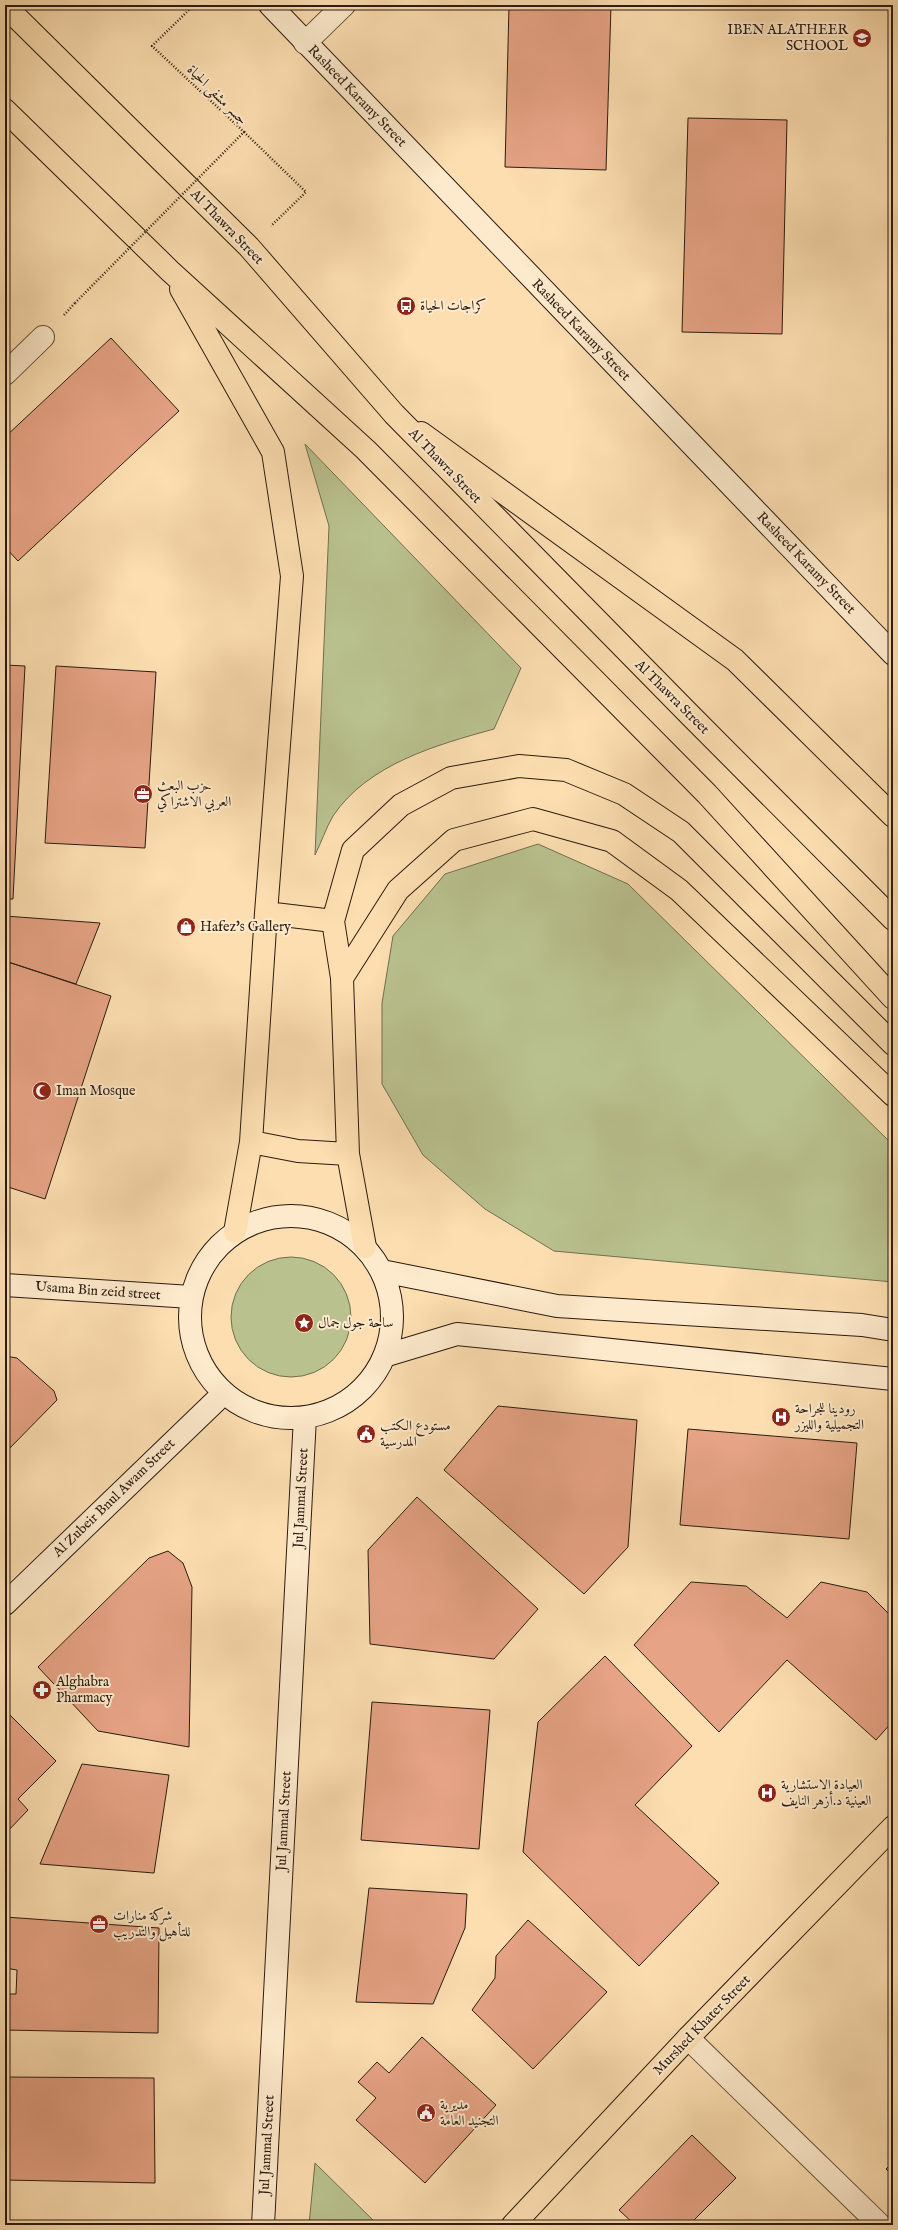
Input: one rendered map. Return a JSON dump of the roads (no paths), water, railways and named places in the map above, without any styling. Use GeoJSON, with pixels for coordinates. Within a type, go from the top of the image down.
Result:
{"type":"FeatureCollection","features":[{"type":"Feature","properties":{"kind":"main road","name":"Rasheed Karamy Street"},"geometry":{"type":"LineString","coordinates":[[270,5],[893,654]]}},
{"type":"Feature","properties":{"kind":"main road"},"geometry":{"type":"LineString","coordinates":[[305,43],[344,5]]}},
{"type":"Feature","properties":{"kind":"main road","name":"Al Thawra Street"},"geometry":{"type":"LineString","coordinates":[[5,6],[248,248],[394,414],[695,721],[893,919]]}},
{"type":"Feature","properties":{"kind":"main road"},"geometry":{"type":"LineString","coordinates":[[5,110],[170,271],[371,456],[707,794],[893,998]]}},
{"type":"Feature","properties":{"kind":"main road"},"geometry":{"type":"LineString","coordinates":[[170,271],[273,452],[292,576],[266,913],[251,1142],[235,1232]]}},
{"type":"Feature","properties":{"kind":"main road"},"geometry":{"type":"LineString","coordinates":[[5,374],[43,337]]}},
{"type":"Feature","properties":{"kind":"main road"},"geometry":{"type":"LineString","coordinates":[[394,414],[735,660],[893,816]]}},
{"type":"Feature","properties":{"kind":"main road"},"geometry":{"type":"LineString","coordinates":[[365,1247],[348,1154],[342,978],[333,921],[353,850],[401,804],[451,778],[519,766],[566,770],[624,794],[681,832],[893,1044]]}},
{"type":"Feature","properties":{"kind":"main road"},"geometry":{"type":"LineString","coordinates":[[342,978],[398,890],[454,840],[533,819],[612,841],[679,890],[893,1094]]}},
{"type":"Feature","properties":{"kind":"main road"},"geometry":{"type":"LineString","coordinates":[[266,913],[333,921]]}},
{"type":"Feature","properties":{"kind":"main road"},"geometry":{"type":"LineString","coordinates":[[251,1142],[298,1151],[348,1154]]}},
{"type":"Feature","properties":{"kind":"main road"},"geometry":{"type":"LineString","coordinates":[[288,1215],[316,1218],[343,1229],[365,1247],[382,1271],[390,1299],[392,1328],[384,1356],[366,1385],[338,1406],[305,1417],[276,1417],[248,1408],[224,1393],[202,1366],[191,1332],[191,1297],[200,1272],[215,1250],[235,1232],[260,1220],[288,1215]]}},
{"type":"Feature","properties":{"kind":"main road"},"geometry":{"type":"LineString","coordinates":[[382,1271],[557,1306],[862,1325],[893,1330]]}},
{"type":"Feature","properties":{"kind":"main road","name":"Usama Bin zeid street"},"geometry":{"type":"LineString","coordinates":[[5,1285],[191,1297]]}},
{"type":"Feature","properties":{"kind":"main road"},"geometry":{"type":"LineString","coordinates":[[862,1325],[893,1317]]}},
{"type":"Feature","properties":{"kind":"main road"},"geometry":{"type":"LineString","coordinates":[[384,1356],[457,1334],[893,1379]]}},
{"type":"Feature","properties":{"kind":"main road","name":"Al Zubeir Bnul Awam Street"},"geometry":{"type":"LineString","coordinates":[[5,1604],[224,1393]]}},
{"type":"Feature","properties":{"kind":"main road","name":"Jul Jammal Street"},"geometry":{"type":"LineString","coordinates":[[263,2225],[305,1417]]}},
{"type":"Feature","properties":{"kind":"main road","name":"Murshed Khater Street"},"geometry":{"type":"LineString","coordinates":[[513,2225],[688,2038],[893,1827]]}},
{"type":"Feature","properties":{"kind":"main road"},"geometry":{"type":"LineString","coordinates":[[688,2038],[880,2225]]}},
{"type":"Feature","properties":{"kind":"place","name":"IBEN ALATHEER SCHOOL"},"geometry":{"type":"Point","coordinates":[862,38]}},
{"type":"Feature","properties":{"kind":"place","name":"كراجات الحياة"},"geometry":{"type":"Point","coordinates":[406,306]}},
{"type":"Feature","properties":{"kind":"place","name":"حزب البعث العربي الاشتراكي"},"geometry":{"type":"Point","coordinates":[143,794]}},
{"type":"Feature","properties":{"kind":"place","name":"Hafez's Gallery"},"geometry":{"type":"Point","coordinates":[186,927]}},
{"type":"Feature","properties":{"kind":"place","name":"Iman Mosque"},"geometry":{"type":"Point","coordinates":[42,1091]}},
{"type":"Feature","properties":{"kind":"place","name":"ساحة جول جمال"},"geometry":{"type":"Point","coordinates":[304,1323]}},
{"type":"Feature","properties":{"kind":"place","name":"رودينا للجراحة التجميلية والليزر"},"geometry":{"type":"Point","coordinates":[781,1417]}},
{"type":"Feature","properties":{"kind":"place","name":"مستودع الكتب المدرسية"},"geometry":{"type":"Point","coordinates":[366,1434]}},
{"type":"Feature","properties":{"kind":"place","name":"Alghabra Pharmacy"},"geometry":{"type":"Point","coordinates":[42,1690]}},
{"type":"Feature","properties":{"kind":"place","name":"العيادة الاستشارية العينية د.أزهر النايف"},"geometry":{"type":"Point","coordinates":[767,1793]}},
{"type":"Feature","properties":{"kind":"place","name":"شركة منارات للتأهيل والتدريب"},"geometry":{"type":"Point","coordinates":[99,1924]}},
{"type":"Feature","properties":{"kind":"place","name":"مديرية التجنيد العامة"},"geometry":{"type":"Point","coordinates":[426,2113]}}]}
